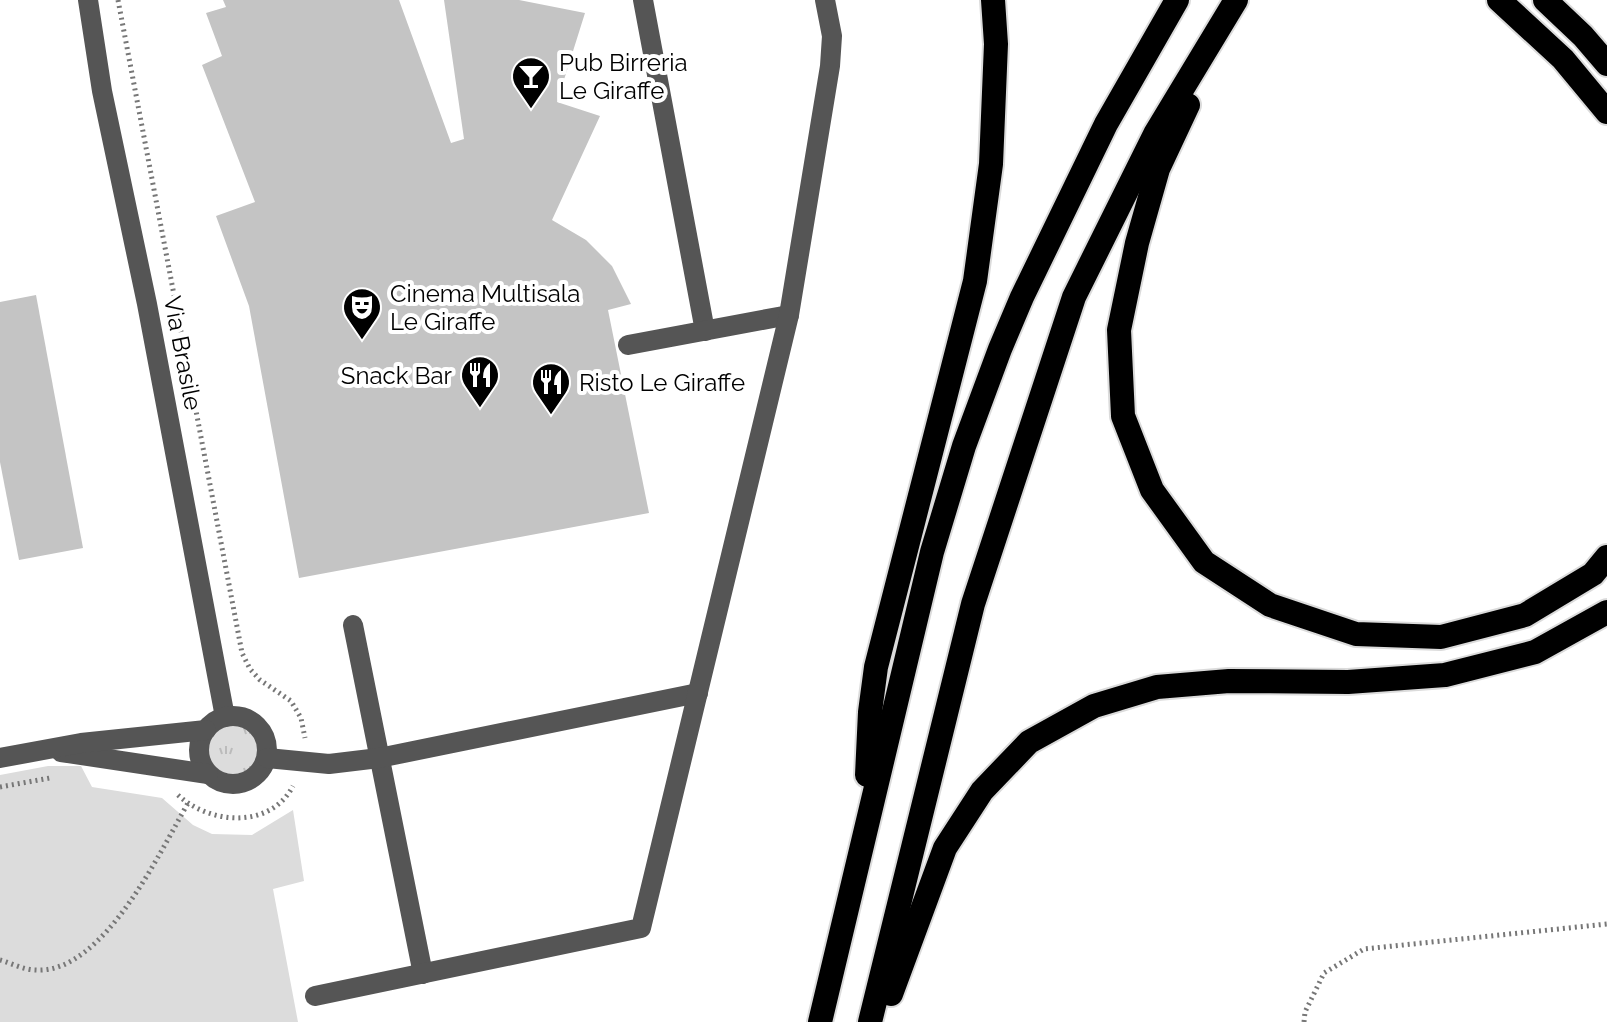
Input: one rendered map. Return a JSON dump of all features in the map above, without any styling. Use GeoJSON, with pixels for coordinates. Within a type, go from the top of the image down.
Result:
{"type":"FeatureCollection","features":[{"type":"Feature","properties":{"kind":"highway"},"geometry":{"type":"LineString","coordinates":[[865,833],[870,712],[876,667],[975,281],[991,164],[996,44],[993,0]]}},
{"type":"Feature","properties":{"kind":"highway"},"geometry":{"type":"LineString","coordinates":[[820,1022],[932,552],[964,446],[1022,297],[1106,124],[1177,0]]}},
{"type":"Feature","properties":{"kind":"highway"},"geometry":{"type":"LineString","coordinates":[[1236,0],[1158,169],[1137,243],[1119,330],[1123,416],[1152,490],[1204,562],[1270,605],[1356,634],[1441,637],[1525,615],[1593,574],[1607,557]]}},
{"type":"Feature","properties":{"kind":"highway"},"geometry":{"type":"LineString","coordinates":[[870,1022],[973,604],[1074,297],[1155,134],[1236,0]]}},
{"type":"Feature","properties":{"kind":"highway"},"geometry":{"type":"LineString","coordinates":[[1499,0],[1563,59],[1607,112]]}},
{"type":"Feature","properties":{"kind":"highway"},"geometry":{"type":"LineString","coordinates":[[1545,0],[1607,64]]}},
{"type":"Feature","properties":{"kind":"highway"},"geometry":{"type":"LineString","coordinates":[[880,1022],[945,848],[982,791],[1029,742],[1055,727],[1094,706],[1157,687],[1229,681],[1348,682],[1445,675],[1535,652],[1607,612]]}},
{"type":"Feature","properties":{"kind":"street","name":"Via Brasile"},"geometry":{"type":"LineString","coordinates":[[88,0],[102,91],[147,304],[225,717]]}},
{"type":"Feature","properties":{"kind":"street"},"geometry":{"type":"LineString","coordinates":[[643,0],[705,331]]}},
{"type":"Feature","properties":{"kind":"street"},"geometry":{"type":"LineString","coordinates":[[315,996],[641,928],[789,315],[830,66],[832,36],[825,0]]}},
{"type":"Feature","properties":{"kind":"street"},"geometry":{"type":"LineString","coordinates":[[628,345],[789,315]]}},
{"type":"Feature","properties":{"kind":"street"},"geometry":{"type":"LineString","coordinates":[[353,625],[423,974]]}},
{"type":"Feature","properties":{"kind":"street"},"geometry":{"type":"LineString","coordinates":[[267,758],[329,764],[379,758],[698,693]]}},
{"type":"Feature","properties":{"kind":"street"},"geometry":{"type":"LineString","coordinates":[[45,750],[208,774],[224,784],[243,784],[258,774],[267,758],[265,738],[253,722],[225,717],[206,730],[199,747],[199,757],[208,774]]}},
{"type":"Feature","properties":{"kind":"street"},"geometry":{"type":"LineString","coordinates":[[0,758],[81,743],[206,730]]}},
{"type":"Feature","properties":{"kind":"path"},"geometry":{"type":"LineString","coordinates":[[0,960],[37,971],[59,966],[90,948],[115,925],[188,803]]}},
{"type":"Feature","properties":{"kind":"path"},"geometry":{"type":"LineString","coordinates":[[1304,1022],[1305,1012],[1324,973],[1364,949],[1607,924]]}},
{"type":"Feature","properties":{"kind":"green space"},"geometry":{"type":"Polygon","coordinates":[[[233,722],[251,730],[259,748],[251,766],[233,774],[215,766],[207,748],[215,730],[233,722]]]}},
{"type":"Feature","properties":{"kind":"green space"},"geometry":{"type":"Polygon","coordinates":[[[48,766],[81,766],[92,787],[162,798],[193,825],[212,834],[252,835],[293,810],[304,881],[273,889],[298,1022],[0,1022],[0,775],[48,766]]]}},
{"type":"Feature","properties":{"kind":"building"},"geometry":{"type":"Polygon","coordinates":[[[223,0],[399,0],[451,143],[464,139],[444,0],[519,0],[585,13],[557,102],[600,116],[552,220],[586,240],[612,266],[631,304],[608,310],[649,513],[299,578],[249,306],[216,216],[255,202],[202,65],[222,56],[206,13],[226,7],[223,0]]]}},
{"type":"Feature","properties":{"kind":"building"},"geometry":{"type":"Polygon","coordinates":[[[36,295],[83,548],[19,560],[0,462],[0,302],[36,295]]]}},
{"type":"Feature","properties":{"kind":"place","name":"Pub Birreria Le Giraffe"},"geometry":{"type":"Point","coordinates":[531,110]}},
{"type":"Feature","properties":{"kind":"place","name":"Cinema Multisala Le Giraffe"},"geometry":{"type":"Point","coordinates":[362,341]}},
{"type":"Feature","properties":{"kind":"place","name":"Snack Bar"},"geometry":{"type":"Point","coordinates":[480,409]}},
{"type":"Feature","properties":{"kind":"place","name":"Risto Le Giraffe"},"geometry":{"type":"Point","coordinates":[551,416]}}]}
